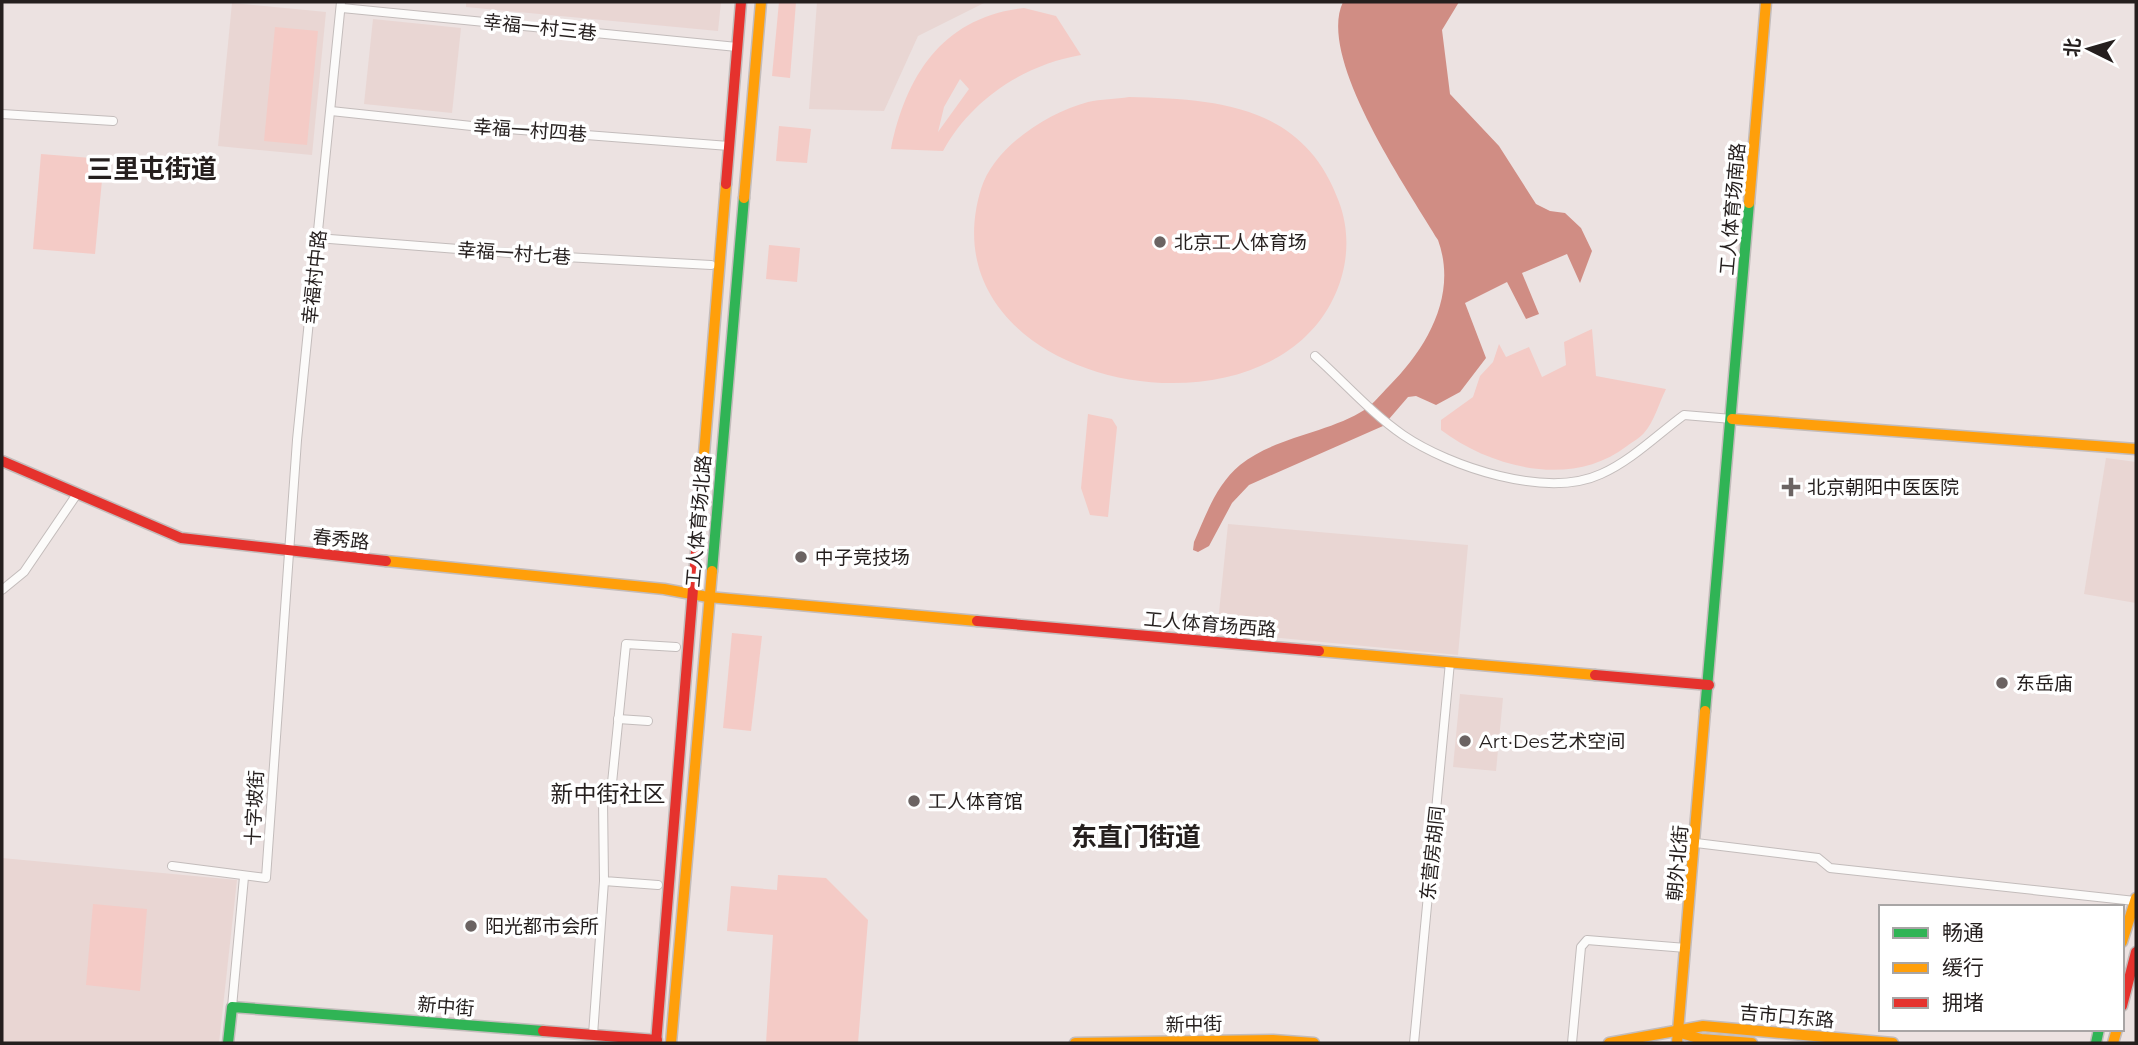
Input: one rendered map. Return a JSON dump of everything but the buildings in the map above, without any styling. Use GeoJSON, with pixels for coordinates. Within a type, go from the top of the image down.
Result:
{"type":"FeatureCollection","features":[{"type":"Feature","properties":{"kind":"main road","name":"工人体育场北路"},"geometry":{"type":"LineString","coordinates":[[657,1042],[741,2]]}},
{"type":"Feature","properties":{"kind":"main road","name":"工人体育场北路"},"geometry":{"type":"LineString","coordinates":[[671,1043],[761,2]]}},
{"type":"Feature","properties":{"kind":"main road","name":"工人体育场南路"},"geometry":{"type":"LineString","coordinates":[[1709,685],[1766,2]]}},
{"type":"Feature","properties":{"kind":"main road"},"geometry":{"type":"LineString","coordinates":[[1732,419],[2136,449]]}},
{"type":"Feature","properties":{"kind":"main road","name":"春秀路"},"geometry":{"type":"LineString","coordinates":[[2,461],[181,538],[709,597]]}},
{"type":"Feature","properties":{"kind":"main road","name":"工人体育场西路"},"geometry":{"type":"LineString","coordinates":[[709,597],[1709,685]]}},
{"type":"Feature","properties":{"kind":"main road","name":"朝外北街"},"geometry":{"type":"LineString","coordinates":[[1678,1038],[1709,685]]}},
{"type":"Feature","properties":{"kind":"main road"},"geometry":{"type":"LineString","coordinates":[[2124,936],[2136,900]]}},
{"type":"Feature","properties":{"kind":"main road"},"geometry":{"type":"LineString","coordinates":[[2124,998],[2136,952]]}},
{"type":"Feature","properties":{"kind":"main road"},"geometry":{"type":"LineString","coordinates":[[228,1043],[232,1007]]}},
{"type":"Feature","properties":{"kind":"main road","name":"新中街"},"geometry":{"type":"LineString","coordinates":[[232,1007],[657,1042]]}},
{"type":"Feature","properties":{"kind":"main road","name":"吉市口东路"},"geometry":{"type":"LineString","coordinates":[[1678,1038],[1703,1026],[1893,1043]]}},
{"type":"Feature","properties":{"kind":"main road","name":"吉市口东路"},"geometry":{"type":"LineString","coordinates":[[1609,1043],[1678,1038],[1752,1043]]}},
{"type":"Feature","properties":{"kind":"main road","name":"新中街"},"geometry":{"type":"LineString","coordinates":[[1075,1043],[1273,1040],[1314,1043]]}},
{"type":"Feature","properties":{"kind":"street","name":"幸福一村三巷"},"geometry":{"type":"LineString","coordinates":[[342,5],[737,47]]}},
{"type":"Feature","properties":{"kind":"street","name":"幸福村中路"},"geometry":{"type":"LineString","coordinates":[[289,552],[317,238],[342,5]]}},
{"type":"Feature","properties":{"kind":"street","name":"幸福一村四巷"},"geometry":{"type":"LineString","coordinates":[[331,111],[481,127],[501,126],[729,146]]}},
{"type":"Feature","properties":{"kind":"street"},"geometry":{"type":"LineString","coordinates":[[2,114],[113,121]]}},
{"type":"Feature","properties":{"kind":"street","name":"幸福一村七巷"},"geometry":{"type":"LineString","coordinates":[[317,238],[547,257],[711,265]]}},
{"type":"Feature","properties":{"kind":"street"},"geometry":{"type":"LineString","coordinates":[[1315,356],[1406,437],[1478,471],[1552,482],[1579,481],[1602,474],[1684,415],[1732,419]]}},
{"type":"Feature","properties":{"kind":"street"},"geometry":{"type":"LineString","coordinates":[[2,590],[24,572],[77,494]]}},
{"type":"Feature","properties":{"kind":"street","name":"十字坡街"},"geometry":{"type":"LineString","coordinates":[[244,877],[266,878],[273,819],[274,762],[289,552]]}},
{"type":"Feature","properties":{"kind":"street"},"geometry":{"type":"LineString","coordinates":[[593,1035],[604,881],[603,800],[612,783],[626,643],[676,647]]}},
{"type":"Feature","properties":{"kind":"street","name":"东营房胡同"},"geometry":{"type":"LineString","coordinates":[[1414,1043],[1450,662]]}},
{"type":"Feature","properties":{"kind":"street"},"geometry":{"type":"LineString","coordinates":[[618,719],[648,721]]}},
{"type":"Feature","properties":{"kind":"street"},"geometry":{"type":"LineString","coordinates":[[603,800],[638,800]]}},
{"type":"Feature","properties":{"kind":"street"},"geometry":{"type":"LineString","coordinates":[[1696,843],[1818,858],[1830,868],[2136,900]]}},
{"type":"Feature","properties":{"kind":"street"},"geometry":{"type":"LineString","coordinates":[[172,866],[244,877],[232,1007]]}},
{"type":"Feature","properties":{"kind":"street"},"geometry":{"type":"LineString","coordinates":[[604,881],[658,885]]}},
{"type":"Feature","properties":{"kind":"street"},"geometry":{"type":"LineString","coordinates":[[1572,1043],[1581,947],[1587,940],[1686,948]]}},
{"type":"Feature","properties":{"kind":"shaded area"},"geometry":{"type":"Polygon","coordinates":[[[466,2],[721,2],[718,31],[466,7],[466,2]]]}},
{"type":"Feature","properties":{"kind":"shaded area"},"geometry":{"type":"Polygon","coordinates":[[[779,2],[796,2],[790,78],[772,76],[779,2]]]}},
{"type":"Feature","properties":{"kind":"shaded area"},"geometry":{"type":"Polygon","coordinates":[[[817,2],[1010,2],[984,3],[918,36],[884,111],[809,109],[817,2]]]}},
{"type":"Feature","properties":{"kind":"shaded area"},"geometry":{"type":"Polygon","coordinates":[[[1343,2],[1459,2],[1442,30],[1450,94],[1499,146],[1536,204],[1550,211],[1565,213],[1581,228],[1592,251],[1580,283],[1567,254],[1522,273],[1539,314],[1526,319],[1507,282],[1465,303],[1486,358],[1460,392],[1436,405],[1416,396],[1408,397],[1383,426],[1249,485],[1232,503],[1209,546],[1198,552],[1193,550],[1194,542],[1212,501],[1232,473],[1254,455],[1335,424],[1369,407],[1415,355],[1435,319],[1441,300],[1443,261],[1438,240],[1370,124],[1342,56],[1338,26],[1343,2]]]}},
{"type":"Feature","properties":{"kind":"shaded area"},"geometry":{"type":"Polygon","coordinates":[[[232,3],[326,12],[312,155],[218,146],[232,3]]]}},
{"type":"Feature","properties":{"kind":"shaded area"},"geometry":{"type":"Polygon","coordinates":[[[1024,8],[1056,16],[1081,55],[1039,67],[1001,88],[968,116],[943,151],[891,149],[907,97],[918,74],[933,54],[950,37],[971,23],[1024,8]],[[960,79],[944,107],[938,132],[969,89],[960,79]]]}},
{"type":"Feature","properties":{"kind":"shaded area"},"geometry":{"type":"Polygon","coordinates":[[[373,19],[461,28],[452,113],[364,104],[373,19]]]}},
{"type":"Feature","properties":{"kind":"shaded area"},"geometry":{"type":"Polygon","coordinates":[[[275,27],[318,31],[307,145],[264,141],[275,27]]]}},
{"type":"Feature","properties":{"kind":"shaded area","name":"北京工人体育场"},"geometry":{"type":"Polygon","coordinates":[[[1129,97],[1194,101],[1254,114],[1281,127],[1304,145],[1324,170],[1343,214],[1345,264],[1333,299],[1294,346],[1238,374],[1173,383],[1107,374],[1047,350],[1001,310],[976,256],[981,189],[997,159],[1024,134],[1056,114],[1088,102],[1129,97]]]}},
{"type":"Feature","properties":{"kind":"shaded area"},"geometry":{"type":"Polygon","coordinates":[[[779,126],[811,129],[807,163],[776,161],[779,126]]]}},
{"type":"Feature","properties":{"kind":"shaded area"},"geometry":{"type":"Polygon","coordinates":[[[41,154],[104,159],[95,254],[33,249],[41,154]]]}},
{"type":"Feature","properties":{"kind":"shaded area"},"geometry":{"type":"Polygon","coordinates":[[[769,245],[800,248],[797,282],[766,279],[769,245]]]}},
{"type":"Feature","properties":{"kind":"shaded area"},"geometry":{"type":"Polygon","coordinates":[[[1592,329],[1596,376],[1666,389],[1648,429],[1627,446],[1606,459],[1582,467],[1558,470],[1533,468],[1484,455],[1441,430],[1441,420],[1473,397],[1480,376],[1493,362],[1499,344],[1506,357],[1529,347],[1542,377],[1566,365],[1564,342],[1592,329]]]}},
{"type":"Feature","properties":{"kind":"shaded area"},"geometry":{"type":"Polygon","coordinates":[[[1088,414],[1112,419],[1117,427],[1108,517],[1090,515],[1081,488],[1088,414]]]}},
{"type":"Feature","properties":{"kind":"shaded area"},"geometry":{"type":"Polygon","coordinates":[[[2106,458],[2136,462],[2136,603],[2084,594],[2106,458]]]}},
{"type":"Feature","properties":{"kind":"shaded area"},"geometry":{"type":"Polygon","coordinates":[[[1228,524],[1468,545],[1458,655],[1217,632],[1228,524]]]}},
{"type":"Feature","properties":{"kind":"shaded area"},"geometry":{"type":"Polygon","coordinates":[[[732,633],[762,636],[751,731],[723,728],[732,633]]]}},
{"type":"Feature","properties":{"kind":"shaded area"},"geometry":{"type":"Polygon","coordinates":[[[1460,694],[1503,698],[1496,771],[1453,767],[1460,694]]]}},
{"type":"Feature","properties":{"kind":"shaded area"},"geometry":{"type":"Polygon","coordinates":[[[2,858],[237,880],[219,1043],[2,1043],[2,858]]]}},
{"type":"Feature","properties":{"kind":"shaded area"},"geometry":{"type":"Polygon","coordinates":[[[778,875],[826,878],[868,920],[858,1043],[766,1043],[773,935],[727,931],[731,886],[777,890],[778,875]]]}},
{"type":"Feature","properties":{"kind":"shaded area"},"geometry":{"type":"Polygon","coordinates":[[[93,904],[147,909],[140,991],[86,985],[93,904]]]}},
{"type":"Feature","properties":{"kind":"traffic: fast"},"geometry":{"type":"LineString","coordinates":[[712,571],[744,198]]}},
{"type":"Feature","properties":{"kind":"traffic: fast"},"geometry":{"type":"LineString","coordinates":[[1705,711],[1749,203]]}},
{"type":"Feature","properties":{"kind":"traffic: fast"},"geometry":{"type":"LineString","coordinates":[[228,1043],[232,1007],[543,1031]]}},
{"type":"Feature","properties":{"kind":"traffic: fast"},"geometry":{"type":"LineString","coordinates":[[2096,1043],[2099,1031]]}},
{"type":"Feature","properties":{"kind":"traffic: slow"},"geometry":{"type":"LineString","coordinates":[[744,198],[761,2]]}},
{"type":"Feature","properties":{"kind":"traffic: slow"},"geometry":{"type":"LineString","coordinates":[[1749,203],[1766,2]]}},
{"type":"Feature","properties":{"kind":"traffic: slow"},"geometry":{"type":"LineString","coordinates":[[701,491],[726,184]]}},
{"type":"Feature","properties":{"kind":"traffic: slow"},"geometry":{"type":"LineString","coordinates":[[1732,419],[2136,449]]}},
{"type":"Feature","properties":{"kind":"traffic: slow"},"geometry":{"type":"LineString","coordinates":[[386,561],[664,589],[708,597],[977,621]]}},
{"type":"Feature","properties":{"kind":"traffic: slow"},"geometry":{"type":"LineString","coordinates":[[671,1043],[712,571]]}},
{"type":"Feature","properties":{"kind":"traffic: slow"},"geometry":{"type":"LineString","coordinates":[[1319,651],[1595,675]]}},
{"type":"Feature","properties":{"kind":"traffic: slow"},"geometry":{"type":"LineString","coordinates":[[1677,1043],[1705,711]]}},
{"type":"Feature","properties":{"kind":"traffic: slow"},"geometry":{"type":"LineString","coordinates":[[2124,936],[2136,898]]}},
{"type":"Feature","properties":{"kind":"traffic: slow"},"geometry":{"type":"LineString","coordinates":[[1609,1043],[1703,1026],[1893,1043]]}},
{"type":"Feature","properties":{"kind":"traffic: slow"},"geometry":{"type":"LineString","coordinates":[[2113,1043],[2116,1031]]}},
{"type":"Feature","properties":{"kind":"traffic: slow"},"geometry":{"type":"LineString","coordinates":[[1681,1033],[1701,1039],[1752,1043]]}},
{"type":"Feature","properties":{"kind":"traffic: slow"},"geometry":{"type":"LineString","coordinates":[[1075,1043],[1273,1040],[1314,1043]]}},
{"type":"Feature","properties":{"kind":"traffic: jam"},"geometry":{"type":"LineString","coordinates":[[726,184],[741,2]]}},
{"type":"Feature","properties":{"kind":"traffic: jam"},"geometry":{"type":"LineString","coordinates":[[2,461],[181,538],[386,561]]}},
{"type":"Feature","properties":{"kind":"traffic: jam"},"geometry":{"type":"LineString","coordinates":[[656,1043],[701,491]]}},
{"type":"Feature","properties":{"kind":"traffic: jam"},"geometry":{"type":"LineString","coordinates":[[977,621],[1319,651]]}},
{"type":"Feature","properties":{"kind":"traffic: jam"},"geometry":{"type":"LineString","coordinates":[[1595,675],[1709,685]]}},
{"type":"Feature","properties":{"kind":"traffic: jam"},"geometry":{"type":"LineString","coordinates":[[2124,998],[2136,952]]}},
{"type":"Feature","properties":{"kind":"traffic: jam"},"geometry":{"type":"LineString","coordinates":[[543,1031],[657,1040]]}},
{"type":"Feature","properties":{"kind":"place","name":"北京工人体育场"},"geometry":{"type":"Point","coordinates":[1160,242]}},
{"type":"Feature","properties":{"kind":"place","name":"北京朝阳中医医院"},"geometry":{"type":"Point","coordinates":[1791,487]}},
{"type":"Feature","properties":{"kind":"place","name":"中子竞技场"},"geometry":{"type":"Point","coordinates":[801,557]}},
{"type":"Feature","properties":{"kind":"place","name":"东岳庙"},"geometry":{"type":"Point","coordinates":[2002,683]}},
{"type":"Feature","properties":{"kind":"place","name":"Art·Des艺术空间"},"geometry":{"type":"Point","coordinates":[1465,741]}},
{"type":"Feature","properties":{"kind":"place","name":"工人体育馆"},"geometry":{"type":"Point","coordinates":[914,801]}},
{"type":"Feature","properties":{"kind":"place","name":"阳光都市会所"},"geometry":{"type":"Point","coordinates":[471,926]}},
{"type":"Feature","properties":{"kind":"district","name":"三里屯街道"},"geometry":{"type":"Point","coordinates":[152,169]}},
{"type":"Feature","properties":{"kind":"district","name":"新中街社区"},"geometry":{"type":"Point","coordinates":[608,794]}},
{"type":"Feature","properties":{"kind":"district","name":"东直门街道"},"geometry":{"type":"Point","coordinates":[1136,837]}}]}
